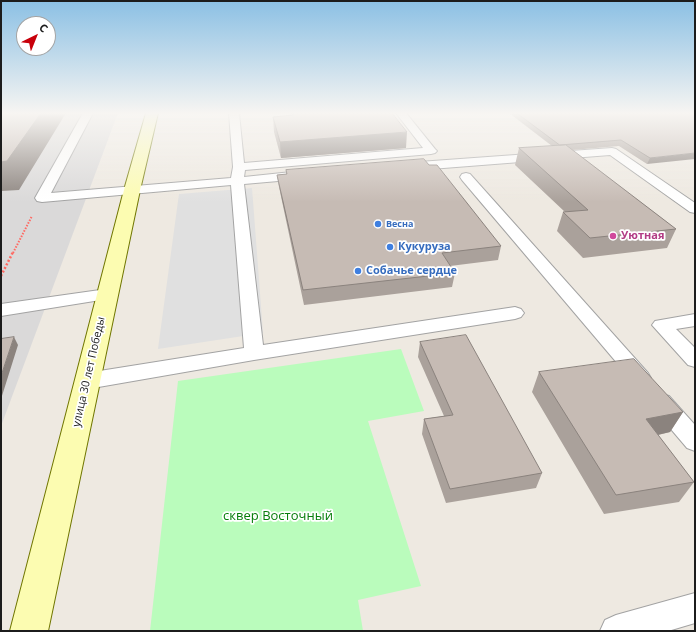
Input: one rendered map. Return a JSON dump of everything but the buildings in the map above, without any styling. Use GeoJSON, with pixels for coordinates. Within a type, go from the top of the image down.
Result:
{"type":"FeatureCollection","features":[{"type":"Feature","properties":{"kind":"street","name":"улица 30 лет Победы"},"geometry":{"type":"LineString","coordinates":[[29,631],[107,294],[144,142]]}},
{"type":"Feature","properties":{"kind":"lane"},"geometry":{"type":"LineString","coordinates":[[42,198],[72,142]]}},
{"type":"Feature","properties":{"kind":"lane"},"geometry":{"type":"LineString","coordinates":[[236,142],[254,352]]}},
{"type":"Feature","properties":{"kind":"lane"},"geometry":{"type":"LineString","coordinates":[[42,198],[132,190],[238,174],[431,150],[425,142]]}},
{"type":"Feature","properties":{"kind":"lane"},"geometry":{"type":"LineString","coordinates":[[394,168],[612,151],[695,208]]}},
{"type":"Feature","properties":{"kind":"lane"},"geometry":{"type":"LineString","coordinates":[[238,174],[316,174]]}},
{"type":"Feature","properties":{"kind":"lane"},"geometry":{"type":"LineString","coordinates":[[466,176],[695,441]]}},
{"type":"Feature","properties":{"kind":"lane"},"geometry":{"type":"LineString","coordinates":[[1,310],[107,294]]}},
{"type":"Feature","properties":{"kind":"lane"},"geometry":{"type":"LineString","coordinates":[[87,381],[254,352],[515,313]]}},
{"type":"Feature","properties":{"kind":"lane"},"geometry":{"type":"LineString","coordinates":[[695,320],[661,325],[695,360]]}},
{"type":"Feature","properties":{"kind":"lane"},"geometry":{"type":"LineString","coordinates":[[616,631],[695,608]]}},
{"type":"Feature","properties":{"kind":"path"},"geometry":{"type":"LineString","coordinates":[[1,276],[42,198]]}},
{"type":"Feature","properties":{"kind":"shaded area"},"geometry":{"type":"Polygon","coordinates":[[[1,142],[107,142],[1,426],[1,142]]]}},
{"type":"Feature","properties":{"kind":"shaded area"},"geometry":{"type":"Polygon","coordinates":[[[252,188],[263,333],[158,349],[179,194],[252,188]]]}},
{"type":"Feature","properties":{"kind":"green space","name":"сквер Восточный"},"geometry":{"type":"Polygon","coordinates":[[[401,349],[424,411],[368,421],[421,586],[358,600],[363,631],[150,631],[178,381],[401,349]]]}},
{"type":"Feature","properties":{"kind":"place","name":"Весна"},"geometry":{"type":"Point","coordinates":[378,224]}},
{"type":"Feature","properties":{"kind":"place","name":"Уютная"},"geometry":{"type":"Point","coordinates":[613,236]}},
{"type":"Feature","properties":{"kind":"place","name":"Кукуруза"},"geometry":{"type":"Point","coordinates":[390,247]}},
{"type":"Feature","properties":{"kind":"place","name":"Собачье сердце"},"geometry":{"type":"Point","coordinates":[358,271]}}]}
